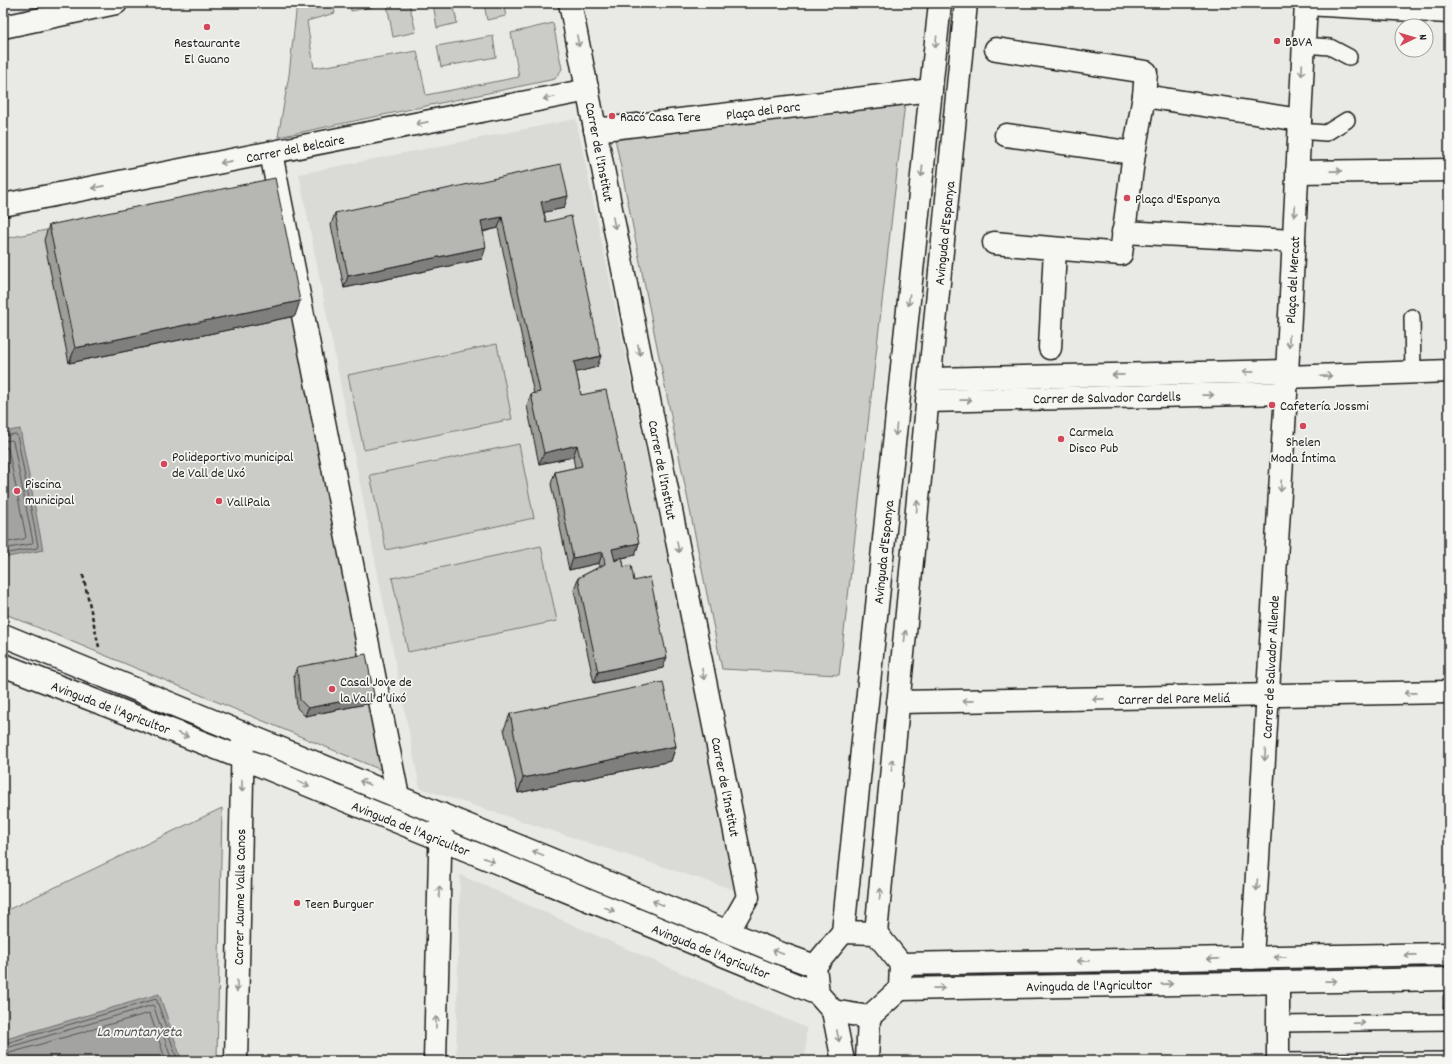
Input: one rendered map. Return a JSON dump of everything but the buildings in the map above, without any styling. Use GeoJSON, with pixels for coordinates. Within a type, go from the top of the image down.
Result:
{"type":"FeatureCollection","features":[{"type":"Feature","properties":{"kind":"street"},"geometry":{"type":"LineString","coordinates":[[3,27],[116,3]]}},
{"type":"Feature","properties":{"kind":"street","name":"Carrer de l'Institut"},"geometry":{"type":"LineString","coordinates":[[570,3],[748,897],[728,932]]}},
{"type":"Feature","properties":{"kind":"street","name":"Avinguda d'Espanya"},"geometry":{"type":"LineString","coordinates":[[844,932],[940,3]]}},
{"type":"Feature","properties":{"kind":"street","name":"Avinguda d'Espanya"},"geometry":{"type":"LineString","coordinates":[[876,933],[966,3]]}},
{"type":"Feature","properties":{"kind":"street"},"geometry":{"type":"LineString","coordinates":[[1449,12],[1306,4],[1297,172],[1449,170]]}},
{"type":"Feature","properties":{"kind":"street"},"geometry":{"type":"LineString","coordinates":[[994,243],[1121,254],[1134,153],[1144,96],[1146,72],[996,49]]}},
{"type":"Feature","properties":{"kind":"street"},"geometry":{"type":"LineString","coordinates":[[931,90],[958,87]]}},
{"type":"Feature","properties":{"kind":"street","name":"Carrer del Belcaire"},"geometry":{"type":"LineString","coordinates":[[3,205],[588,90]]}},
{"type":"Feature","properties":{"kind":"street","name":"Plaça del Parc"},"geometry":{"type":"LineString","coordinates":[[596,130],[931,90]]}},
{"type":"Feature","properties":{"kind":"street"},"geometry":{"type":"LineString","coordinates":[[1144,96],[1300,126]]}},
{"type":"Feature","properties":{"kind":"street"},"geometry":{"type":"LineString","coordinates":[[1006,135],[1134,153]]}},
{"type":"Feature","properties":{"kind":"street"},"geometry":{"type":"LineString","coordinates":[[271,153],[398,796]]}},
{"type":"Feature","properties":{"kind":"street","name":"Plaça del Mercat"},"geometry":{"type":"LineString","coordinates":[[1287,380],[1297,172]]}},
{"type":"Feature","properties":{"kind":"street"},"geometry":{"type":"LineString","coordinates":[[1123,232],[1294,241]]}},
{"type":"Feature","properties":{"kind":"street"},"geometry":{"type":"LineString","coordinates":[[1050,348],[1055,249]]}},
{"type":"Feature","properties":{"kind":"street"},"geometry":{"type":"LineString","coordinates":[[1287,380],[1449,371]]}},
{"type":"Feature","properties":{"kind":"street"},"geometry":{"type":"LineString","coordinates":[[901,379],[930,379]]}},
{"type":"Feature","properties":{"kind":"street","name":"Carrer de Salvador Cardells"},"geometry":{"type":"LineString","coordinates":[[930,379],[1287,380]]}},
{"type":"Feature","properties":{"kind":"street","name":"Carrer de Salvador Cardells"},"geometry":{"type":"LineString","coordinates":[[927,401],[1287,380]]}},
{"type":"Feature","properties":{"kind":"street","name":"Carrer de Salvador Allende"},"geometry":{"type":"LineString","coordinates":[[1252,958],[1287,380]]}},
{"type":"Feature","properties":{"kind":"street"},"geometry":{"type":"LineString","coordinates":[[898,402],[927,401]]}},
{"type":"Feature","properties":{"kind":"street","name":"Avinguda de l'Agricultor"},"geometry":{"type":"LineString","coordinates":[[3,636],[782,954],[815,966]]}},
{"type":"Feature","properties":{"kind":"street","name":"Avinguda de l'Agricultor"},"geometry":{"type":"LineString","coordinates":[[3,665],[242,758],[818,994]]}},
{"type":"Feature","properties":{"kind":"street","name":"Carrer del Pare Meliá"},"geometry":{"type":"LineString","coordinates":[[898,702],[1449,692]]}},
{"type":"Feature","properties":{"kind":"street"},"geometry":{"type":"LineString","coordinates":[[867,703],[898,702]]}},
{"type":"Feature","properties":{"kind":"street","name":"Carrer Jaume Valls Canos"},"geometry":{"type":"LineString","coordinates":[[236,1061],[243,733]]}},
{"type":"Feature","properties":{"kind":"street"},"geometry":{"type":"LineString","coordinates":[[435,1061],[441,814]]}},
{"type":"Feature","properties":{"kind":"street"},"geometry":{"type":"LineString","coordinates":[[843,1061],[833,1011],[818,994],[815,966],[844,932],[876,933],[901,964],[900,989],[869,1018],[867,1061]]}},
{"type":"Feature","properties":{"kind":"street","name":"Avinguda de l'Agricultor"},"geometry":{"type":"LineString","coordinates":[[901,964],[1449,954]]}},
{"type":"Feature","properties":{"kind":"street"},"geometry":{"type":"LineString","coordinates":[[1252,958],[1278,982],[1280,1061]]}},
{"type":"Feature","properties":{"kind":"street","name":"Avinguda de l'Agricultor"},"geometry":{"type":"LineString","coordinates":[[900,989],[1449,979]]}},
{"type":"Feature","properties":{"kind":"street"},"geometry":{"type":"LineString","coordinates":[[833,1011],[869,1018]]}},
{"type":"Feature","properties":{"kind":"lane"},"geometry":{"type":"LineString","coordinates":[[1304,45],[1330,47],[1349,57]]}},
{"type":"Feature","properties":{"kind":"lane"},"geometry":{"type":"LineString","coordinates":[[1300,126],[1326,133],[1347,120]]}},
{"type":"Feature","properties":{"kind":"lane"},"geometry":{"type":"LineString","coordinates":[[1412,317],[1413,373]]}},
{"type":"Feature","properties":{"kind":"lane"},"geometry":{"type":"LineString","coordinates":[[1278,1024],[1449,1022]]}},
{"type":"Feature","properties":{"kind":"lane"},"geometry":{"type":"LineString","coordinates":[[1280,1061],[1449,1060]]}},
{"type":"Feature","properties":{"kind":"path"},"geometry":{"type":"LineString","coordinates":[[83,575],[106,677]]}},
{"type":"Feature","properties":{"kind":"shaded area"},"geometry":{"type":"Polygon","coordinates":[[[297,3],[333,3],[335,13],[307,21],[314,68],[417,51],[426,95],[519,77],[511,33],[553,23],[562,69],[555,79],[278,137],[289,75],[297,3]]]}},
{"type":"Feature","properties":{"kind":"shaded area"},"geometry":{"type":"Polygon","coordinates":[[[350,3],[409,3],[416,32],[393,37],[387,4],[351,11],[350,3]]]}},
{"type":"Feature","properties":{"kind":"shaded area"},"geometry":{"type":"Polygon","coordinates":[[[433,3],[453,3],[457,23],[437,28],[433,3]]]}},
{"type":"Feature","properties":{"kind":"shaded area"},"geometry":{"type":"Polygon","coordinates":[[[484,3],[503,3],[506,16],[487,20],[484,3]]]}},
{"type":"Feature","properties":{"kind":"shaded area"},"geometry":{"type":"Polygon","coordinates":[[[493,36],[496,57],[441,67],[437,46],[493,36]]]}},
{"type":"Feature","properties":{"kind":"shaded area"},"geometry":{"type":"Polygon","coordinates":[[[905,103],[839,675],[722,669],[613,128],[905,103]]]}},
{"type":"Feature","properties":{"kind":"shaded area"},"geometry":{"type":"Polygon","coordinates":[[[576,119],[738,891],[420,788],[299,174],[576,119]]]}},
{"type":"Feature","properties":{"kind":"shaded area","name":"Polideportivo municipal de Vall de Uxó"},"geometry":{"type":"Polygon","coordinates":[[[267,184],[391,774],[3,613],[3,239],[267,184]]]}},
{"type":"Feature","properties":{"kind":"shaded area"},"geometry":{"type":"Polygon","coordinates":[[[497,344],[512,419],[364,450],[348,375],[497,344]]]}},
{"type":"Feature","properties":{"kind":"shaded area"},"geometry":{"type":"Polygon","coordinates":[[[519,444],[534,518],[386,550],[370,475],[519,444]]]}},
{"type":"Feature","properties":{"kind":"shaded area"},"geometry":{"type":"Polygon","coordinates":[[[541,546],[557,621],[408,652],[392,578],[541,546]]]}},
{"type":"Feature","properties":{"kind":"shaded area"},"geometry":{"type":"Polygon","coordinates":[[[222,808],[217,1061],[3,1061],[3,912],[222,808]]]}},
{"type":"Feature","properties":{"kind":"shaded area"},"geometry":{"type":"Polygon","coordinates":[[[460,875],[806,1028],[805,1061],[456,1061],[460,875]]]}},
{"type":"Feature","properties":{"kind":"water","name":"Piscina municipal"},"geometry":{"type":"Polygon","coordinates":[[[20,429],[43,550],[3,558],[3,432],[20,429]]]}},
{"type":"Feature","properties":{"kind":"water","name":"La muntanyeta"},"geometry":{"type":"Polygon","coordinates":[[[159,994],[182,1061],[3,1061],[3,1040],[159,994]]]}},
{"type":"Feature","properties":{"kind":"place","name":"Restaurante El Guano"},"geometry":{"type":"Point","coordinates":[207,27]}},
{"type":"Feature","properties":{"kind":"place","name":"BBVA"},"geometry":{"type":"Point","coordinates":[1277,41]}},
{"type":"Feature","properties":{"kind":"place","name":"Racó Casa Tere"},"geometry":{"type":"Point","coordinates":[612,116]}},
{"type":"Feature","properties":{"kind":"place","name":"Plaça d'Espanya"},"geometry":{"type":"Point","coordinates":[1127,198]}},
{"type":"Feature","properties":{"kind":"place","name":"Cafetería Jossmi"},"geometry":{"type":"Point","coordinates":[1272,405]}},
{"type":"Feature","properties":{"kind":"place","name":"Shelen Moda Íntima"},"geometry":{"type":"Point","coordinates":[1303,426]}},
{"type":"Feature","properties":{"kind":"place","name":"Carmela Disco Pub"},"geometry":{"type":"Point","coordinates":[1061,439]}},
{"type":"Feature","properties":{"kind":"place","name":"Polideportivo municipal de Vall de Uxó"},"geometry":{"type":"Point","coordinates":[164,464]}},
{"type":"Feature","properties":{"kind":"place","name":"Piscina municipal"},"geometry":{"type":"Point","coordinates":[17,491]}},
{"type":"Feature","properties":{"kind":"place","name":"VallPala"},"geometry":{"type":"Point","coordinates":[219,501]}},
{"type":"Feature","properties":{"kind":"place","name":"Casal Jove de la Vall d’Uixó"},"geometry":{"type":"Point","coordinates":[332,689]}},
{"type":"Feature","properties":{"kind":"place","name":"Teen Burguer"},"geometry":{"type":"Point","coordinates":[297,903]}}]}
